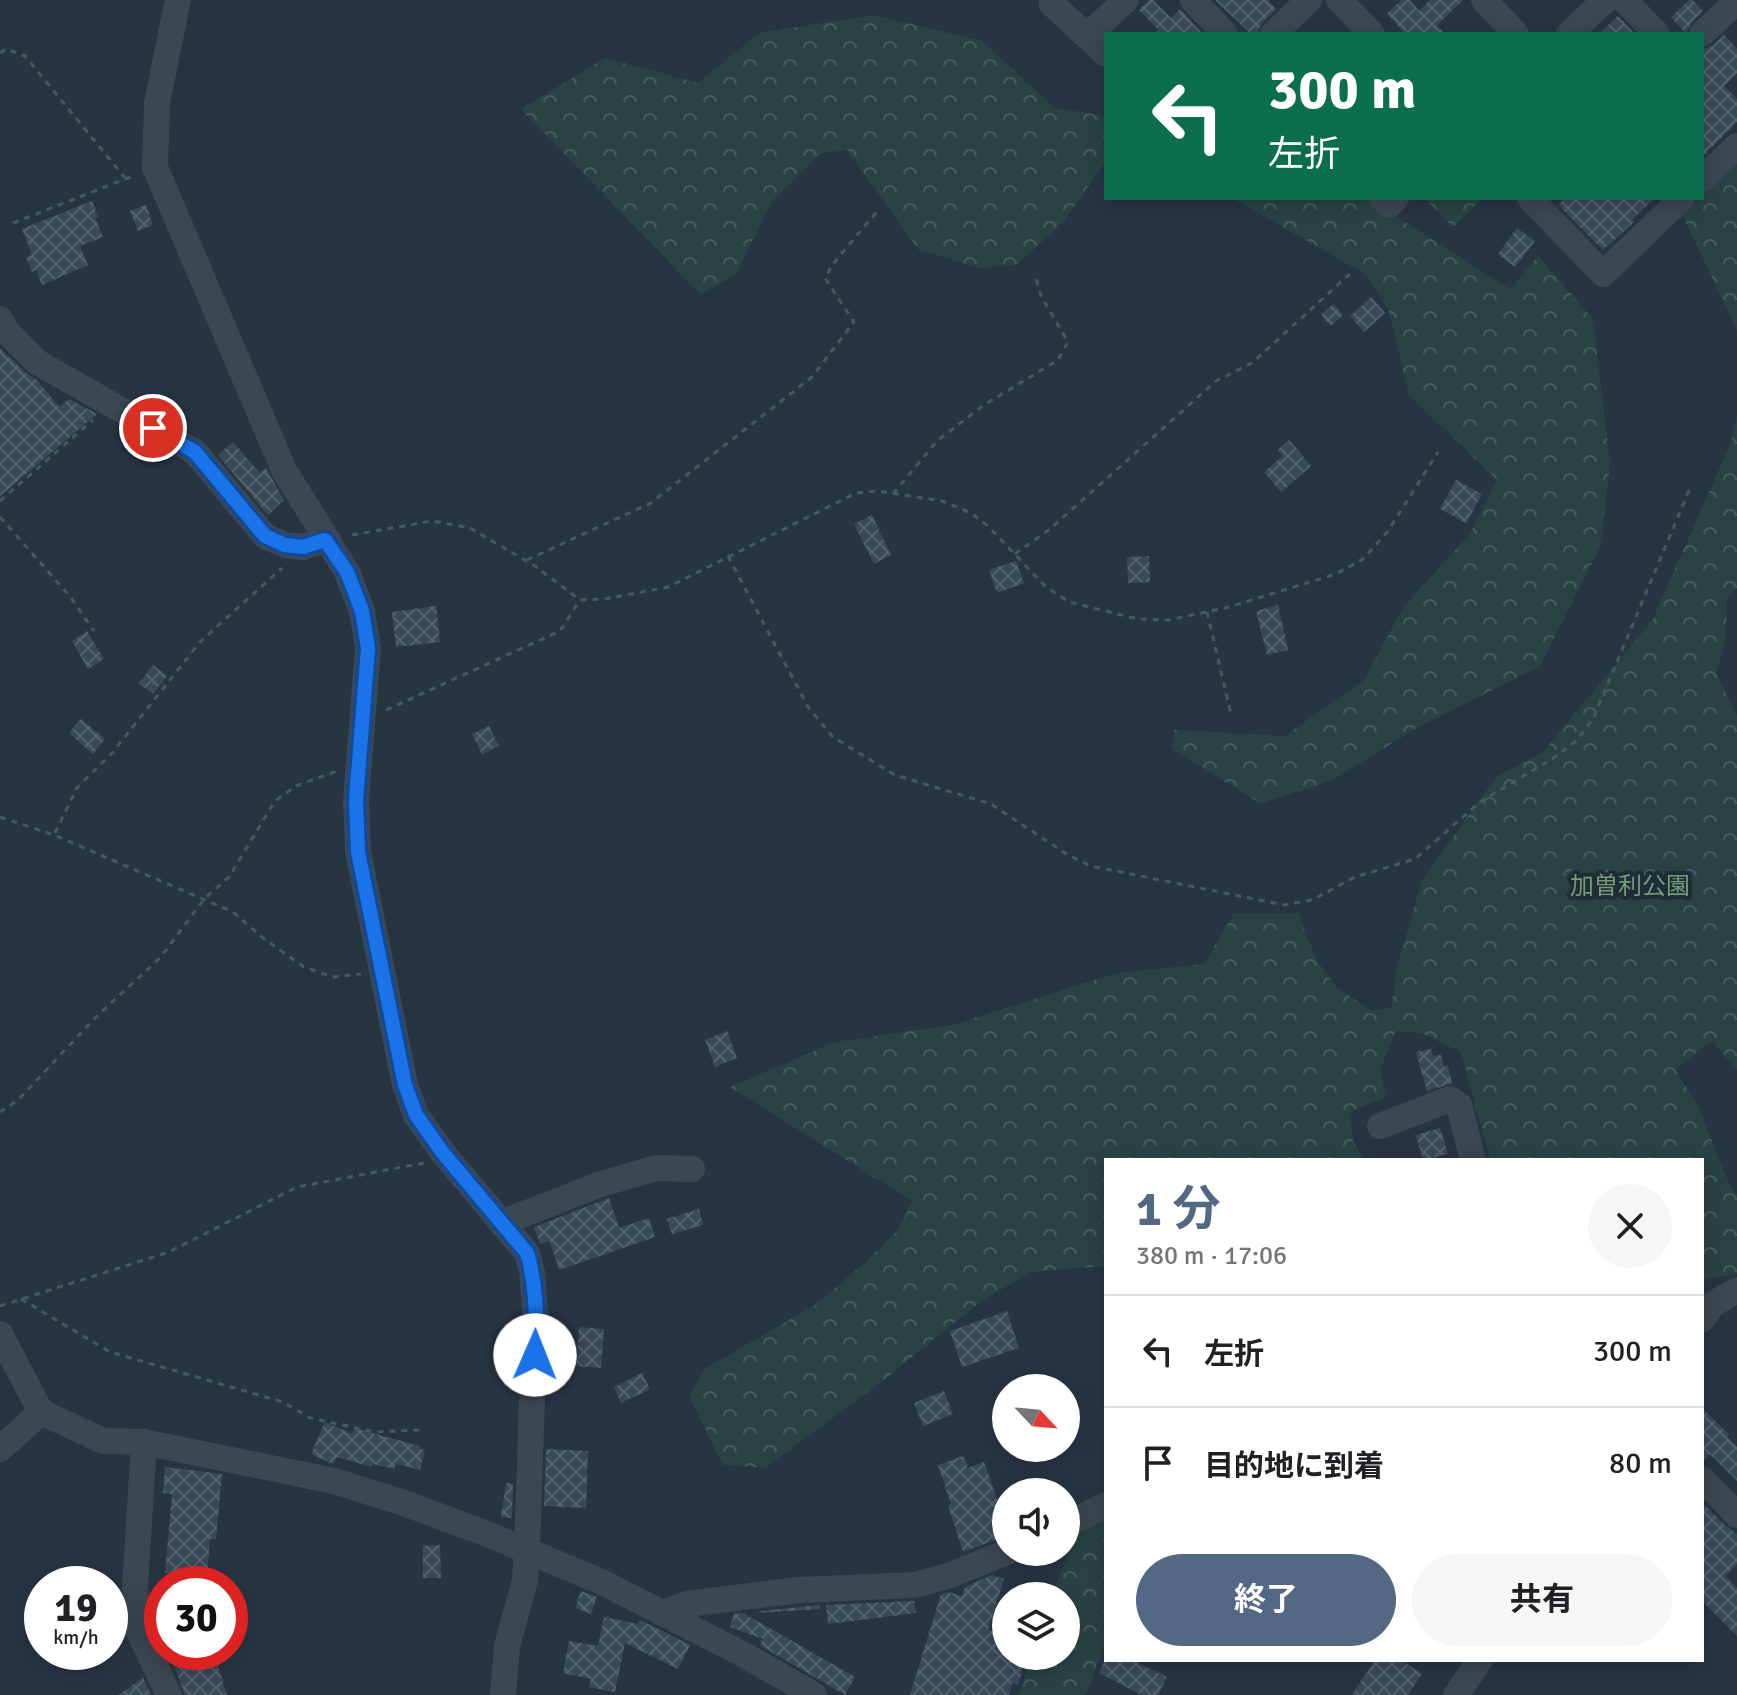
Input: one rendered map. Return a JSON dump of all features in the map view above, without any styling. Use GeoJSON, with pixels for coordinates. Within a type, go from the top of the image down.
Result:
{"type":"FeatureCollection","features":[{"type":"Feature","properties":{"kind":"street"},"geometry":{"type":"LineString","coordinates":[[178,0],[157,103],[155,167],[284,470],[347,572],[362,611],[368,648],[356,800],[358,852],[405,1085],[416,1115],[447,1159],[527,1253],[532,1272],[537,1334],[527,1551],[525,1580],[507,1646],[503,1695]]}},
{"type":"Feature","properties":{"kind":"street"},"geometry":{"type":"LineString","coordinates":[[1052,0],[1052,4],[1097,45]]}},
{"type":"Feature","properties":{"kind":"street"},"geometry":{"type":"LineString","coordinates":[[1105,32],[1126,0]]}},
{"type":"Feature","properties":{"kind":"street"},"geometry":{"type":"LineString","coordinates":[[1193,0],[1223,32]]}},
{"type":"Feature","properties":{"kind":"street"},"geometry":{"type":"LineString","coordinates":[[1275,32],[1309,0]]}},
{"type":"Feature","properties":{"kind":"street"},"geometry":{"type":"LineString","coordinates":[[1339,0],[1370,32]]}},
{"type":"Feature","properties":{"kind":"street"},"geometry":{"type":"LineString","coordinates":[[1484,0],[1514,32]]}},
{"type":"Feature","properties":{"kind":"street"},"geometry":{"type":"LineString","coordinates":[[1571,32],[1605,0]]}},
{"type":"Feature","properties":{"kind":"street"},"geometry":{"type":"LineString","coordinates":[[1624,0],[1655,32]]}},
{"type":"Feature","properties":{"kind":"street"},"geometry":{"type":"LineString","coordinates":[[1704,32],[1737,1]]}},
{"type":"Feature","properties":{"kind":"street"},"geometry":{"type":"LineString","coordinates":[[1704,177],[1737,146]]}},
{"type":"Feature","properties":{"kind":"street"},"geometry":{"type":"LineString","coordinates":[[1532,200],[1603,274],[1680,200]]}},
{"type":"Feature","properties":{"kind":"street"},"geometry":{"type":"LineString","coordinates":[[0,319],[8,333],[37,362],[195,452],[265,536],[303,547],[325,540]]}},
{"type":"Feature","properties":{"kind":"street"},"geometry":{"type":"LineString","coordinates":[[1380,1126],[1450,1099],[1459,1105],[1472,1158]]}},
{"type":"Feature","properties":{"kind":"street"},"geometry":{"type":"LineString","coordinates":[[501,1223],[601,1184],[656,1168],[692,1169]]}},
{"type":"Feature","properties":{"kind":"street"},"geometry":{"type":"LineString","coordinates":[[1704,1288],[1735,1290]]}},
{"type":"Feature","properties":{"kind":"street"},"geometry":{"type":"LineString","coordinates":[[1704,1317],[1713,1304],[1735,1290]]}},
{"type":"Feature","properties":{"kind":"street"},"geometry":{"type":"LineString","coordinates":[[0,1334],[41,1412],[103,1441],[144,1442],[334,1481],[415,1507],[604,1583],[748,1657],[814,1695]]}},
{"type":"Feature","properties":{"kind":"street"},"geometry":{"type":"LineString","coordinates":[[0,1449],[41,1412]]}},
{"type":"Feature","properties":{"kind":"street"},"geometry":{"type":"LineString","coordinates":[[144,1442],[135,1586],[137,1628],[169,1695]]}},
{"type":"Feature","properties":{"kind":"street"},"geometry":{"type":"LineString","coordinates":[[1704,1481],[1737,1515]]}},
{"type":"Feature","properties":{"kind":"street"},"geometry":{"type":"LineString","coordinates":[[1080,1518],[1104,1506]]}},
{"type":"Feature","properties":{"kind":"street"},"geometry":{"type":"LineString","coordinates":[[662,1613],[687,1604],[799,1590],[914,1585],[948,1576],[992,1558]]}},
{"type":"Feature","properties":{"kind":"street"},"geometry":{"type":"LineString","coordinates":[[1456,1695],[1479,1662]]}},
{"type":"Feature","properties":{"kind":"path"},"geometry":{"type":"LineString","coordinates":[[0,53],[6,49],[25,56],[125,178]]}},
{"type":"Feature","properties":{"kind":"path"},"geometry":{"type":"LineString","coordinates":[[13,223],[155,167]]}},
{"type":"Feature","properties":{"kind":"path"},"geometry":{"type":"LineString","coordinates":[[527,560],[651,503],[812,377],[854,322],[825,278],[879,209]]}},
{"type":"Feature","properties":{"kind":"path"},"geometry":{"type":"LineString","coordinates":[[1015,554],[1050,529],[1216,381],[1252,363],[1352,272]]}},
{"type":"Feature","properties":{"kind":"path"},"geometry":{"type":"LineString","coordinates":[[893,494],[937,441],[984,405],[1058,360],[1068,342],[1041,296],[1036,278]]}},
{"type":"Feature","properties":{"kind":"path"},"geometry":{"type":"LineString","coordinates":[[0,501],[110,404]]}},
{"type":"Feature","properties":{"kind":"path"},"geometry":{"type":"LineString","coordinates":[[325,540],[432,521],[470,528],[527,560],[580,600],[605,599],[668,587],[856,493],[893,494],[942,501],[971,513],[988,526],[1045,586],[1069,602],[1138,619],[1169,620],[1336,574],[1363,559],[1388,531],[1438,452]]}},
{"type":"Feature","properties":{"kind":"path"},"geometry":{"type":"LineString","coordinates":[[728,556],[808,707],[833,737],[895,775],[991,804],[1068,855],[1091,866],[1284,905],[1312,900],[1355,877],[1415,859],[1480,802],[1542,766],[1576,741],[1593,719],[1690,488]]}},
{"type":"Feature","properties":{"kind":"path"},"geometry":{"type":"LineString","coordinates":[[0,517],[69,595],[94,631]]}},
{"type":"Feature","properties":{"kind":"path"},"geometry":{"type":"LineString","coordinates":[[54,835],[77,788],[112,753],[200,642],[281,570],[293,546]]}},
{"type":"Feature","properties":{"kind":"path"},"geometry":{"type":"LineString","coordinates":[[363,720],[560,631],[580,600]]}},
{"type":"Feature","properties":{"kind":"path"},"geometry":{"type":"LineString","coordinates":[[1207,612],[1231,714]]}},
{"type":"Feature","properties":{"kind":"path"},"geometry":{"type":"LineString","coordinates":[[0,1112],[18,1100],[96,1017],[160,958],[205,898],[229,877],[275,801],[296,786],[328,772],[359,767]]}},
{"type":"Feature","properties":{"kind":"path"},"geometry":{"type":"LineString","coordinates":[[0,817],[54,835],[205,898],[233,912],[304,967],[333,977],[381,971]]}},
{"type":"Feature","properties":{"kind":"path"},"geometry":{"type":"LineString","coordinates":[[0,1306],[169,1252],[297,1187],[447,1159]]}},
{"type":"Feature","properties":{"kind":"path"},"geometry":{"type":"LineString","coordinates":[[21,1299],[110,1352],[283,1402],[310,1418],[375,1432],[419,1430]]}},
{"type":"Feature","properties":{"kind":"green space"},"geometry":{"type":"Polygon","coordinates":[[[874,15],[982,41],[1055,108],[1104,116],[1104,164],[1064,221],[1017,265],[979,268],[919,250],[847,150],[821,153],[772,201],[736,274],[701,295],[521,109],[605,58],[698,83],[759,33],[874,15]]]}},
{"type":"Feature","properties":{"kind":"green space"},"geometry":{"type":"Polygon","coordinates":[[[1737,162],[1737,330],[1682,214],[1697,200],[1704,200],[1704,193],[1737,162]]]}},
{"type":"Feature","properties":{"kind":"green space"},"geometry":{"type":"Polygon","coordinates":[[[1236,200],[1370,200],[1510,289],[1538,256],[1593,319],[1610,462],[1601,545],[1540,666],[1418,727],[1333,780],[1261,804],[1172,749],[1175,730],[1285,736],[1364,680],[1404,606],[1470,534],[1497,480],[1409,395],[1389,312],[1367,275],[1236,200]]]}},
{"type":"Feature","properties":{"kind":"green space"},"geometry":{"type":"Polygon","coordinates":[[[1426,200],[1481,200],[1453,227],[1426,200]]]}},
{"type":"Feature","properties":{"kind":"green space","name":"加曽利公園"},"geometry":{"type":"Polygon","coordinates":[[[1737,415],[1737,588],[1727,598],[1726,637],[1716,673],[1737,716],[1737,1070],[1712,1041],[1675,1069],[1699,1108],[1729,1184],[1737,1195],[1737,1274],[1704,1280],[1704,1158],[1489,1158],[1461,1052],[1421,1033],[1396,1031],[1380,1069],[1386,1097],[1350,1112],[1353,1141],[1363,1158],[1104,1158],[1104,1266],[1029,1272],[975,1306],[881,1382],[765,1468],[723,1465],[689,1396],[706,1368],[815,1305],[898,1230],[912,1201],[730,1087],[835,1042],[952,1025],[1117,973],[1204,964],[1234,913],[1298,913],[1316,959],[1336,987],[1372,1011],[1391,1008],[1397,968],[1422,880],[1497,776],[1543,752],[1652,621],[1730,445],[1737,415]]]}},
{"type":"Feature","properties":{"kind":"green space"},"geometry":{"type":"Polygon","coordinates":[[[1104,1498],[1104,1645],[1087,1692],[1085,1695],[1019,1695],[1027,1670],[1080,1670],[1080,1582],[1057,1582],[1064,1566],[1080,1566],[1080,1527],[1104,1498]]]}},
{"type":"Feature","properties":{"kind":"building"},"geometry":{"type":"Polygon","coordinates":[[[1149,0],[1153,0],[1171,18],[1180,9],[1201,32],[1156,32],[1158,30],[1139,10],[1149,0]]]}},
{"type":"Feature","properties":{"kind":"building"},"geometry":{"type":"Polygon","coordinates":[[[1215,0],[1268,0],[1276,9],[1258,32],[1249,32],[1215,0]]]}},
{"type":"Feature","properties":{"kind":"building"},"geometry":{"type":"Polygon","coordinates":[[[1402,0],[1410,0],[1419,11],[1430,0],[1463,0],[1437,25],[1443,32],[1403,32],[1387,13],[1402,0]]]}},
{"type":"Feature","properties":{"kind":"building"},"geometry":{"type":"Polygon","coordinates":[[[1689,0],[1693,0],[1703,11],[1687,32],[1671,17],[1689,0]]]}},
{"type":"Feature","properties":{"kind":"building"},"geometry":{"type":"Polygon","coordinates":[[[1618,16],[1633,32],[1601,32],[1618,16]]]}},
{"type":"Feature","properties":{"kind":"building"},"geometry":{"type":"Polygon","coordinates":[[[1724,35],[1737,49],[1737,73],[1724,86],[1737,99],[1737,122],[1704,155],[1704,49],[1724,35]]]}},
{"type":"Feature","properties":{"kind":"building"},"geometry":{"type":"Polygon","coordinates":[[[1563,200],[1653,200],[1603,250],[1558,205],[1563,200]]]}},
{"type":"Feature","properties":{"kind":"building"},"geometry":{"type":"Polygon","coordinates":[[[92,201],[103,237],[80,246],[88,265],[42,285],[26,257],[32,255],[22,229],[92,201]]]}},
{"type":"Feature","properties":{"kind":"building"},"geometry":{"type":"Polygon","coordinates":[[[146,205],[153,225],[138,231],[130,211],[146,205]]]}},
{"type":"Feature","properties":{"kind":"building"},"geometry":{"type":"Polygon","coordinates":[[[1517,228],[1535,241],[1515,267],[1498,254],[1517,228]]]}},
{"type":"Feature","properties":{"kind":"building"},"geometry":{"type":"Polygon","coordinates":[[[1371,297],[1385,313],[1364,332],[1350,316],[1371,297]]]}},
{"type":"Feature","properties":{"kind":"building"},"geometry":{"type":"Polygon","coordinates":[[[1333,304],[1343,315],[1331,326],[1321,315],[1333,304]]]}},
{"type":"Feature","properties":{"kind":"building"},"geometry":{"type":"Polygon","coordinates":[[[0,348],[37,380],[59,407],[69,399],[97,414],[0,496],[0,348]]]}},
{"type":"Feature","properties":{"kind":"building"},"geometry":{"type":"Polygon","coordinates":[[[1289,440],[1311,466],[1281,492],[1264,472],[1283,456],[1278,450],[1289,440]]]}},
{"type":"Feature","properties":{"kind":"building"},"geometry":{"type":"Polygon","coordinates":[[[233,442],[260,473],[266,468],[284,500],[268,515],[218,455],[233,442]]]}},
{"type":"Feature","properties":{"kind":"building"},"geometry":{"type":"Polygon","coordinates":[[[1456,480],[1482,494],[1466,523],[1440,509],[1456,480]]]}},
{"type":"Feature","properties":{"kind":"building"},"geometry":{"type":"Polygon","coordinates":[[[872,515],[891,555],[874,564],[854,524],[872,515]]]}},
{"type":"Feature","properties":{"kind":"building"},"geometry":{"type":"Polygon","coordinates":[[[1149,556],[1150,582],[1128,583],[1127,557],[1149,556]]]}},
{"type":"Feature","properties":{"kind":"building"},"geometry":{"type":"Polygon","coordinates":[[[1016,561],[1024,583],[997,593],[989,570],[1016,561]]]}},
{"type":"Feature","properties":{"kind":"building"},"geometry":{"type":"Polygon","coordinates":[[[1278,605],[1288,650],[1267,655],[1256,611],[1278,605]]]}},
{"type":"Feature","properties":{"kind":"building"},"geometry":{"type":"Polygon","coordinates":[[[436,606],[440,642],[396,647],[392,612],[436,606]]]}},
{"type":"Feature","properties":{"kind":"building"},"geometry":{"type":"Polygon","coordinates":[[[87,631],[104,659],[88,669],[72,641],[87,631]]]}},
{"type":"Feature","properties":{"kind":"building"},"geometry":{"type":"Polygon","coordinates":[[[153,665],[167,676],[153,694],[139,683],[153,665]]]}},
{"type":"Feature","properties":{"kind":"building"},"geometry":{"type":"Polygon","coordinates":[[[81,719],[105,739],[93,754],[69,733],[81,719]]]}},
{"type":"Feature","properties":{"kind":"building"},"geometry":{"type":"Polygon","coordinates":[[[489,726],[499,746],[482,754],[472,734],[489,726]]]}},
{"type":"Feature","properties":{"kind":"building"},"geometry":{"type":"Polygon","coordinates":[[[727,1031],[737,1058],[715,1067],[705,1040],[727,1031]]]}},
{"type":"Feature","properties":{"kind":"building"},"geometry":{"type":"Polygon","coordinates":[[[1431,1049],[1433,1056],[1441,1055],[1444,1067],[1448,1066],[1452,1083],[1427,1091],[1416,1052],[1431,1049]]]}},
{"type":"Feature","properties":{"kind":"building"},"geometry":{"type":"Polygon","coordinates":[[[1440,1128],[1448,1154],[1422,1158],[1416,1135],[1440,1128]]]}},
{"type":"Feature","properties":{"kind":"building"},"geometry":{"type":"Polygon","coordinates":[[[609,1198],[619,1228],[649,1218],[655,1237],[559,1270],[550,1241],[540,1244],[534,1227],[609,1198]]]}},
{"type":"Feature","properties":{"kind":"building"},"geometry":{"type":"Polygon","coordinates":[[[699,1209],[703,1225],[672,1234],[667,1219],[699,1209]]]}},
{"type":"Feature","properties":{"kind":"building"},"geometry":{"type":"Polygon","coordinates":[[[1007,1311],[1019,1348],[962,1367],[950,1331],[1007,1311]]]}},
{"type":"Feature","properties":{"kind":"building"},"geometry":{"type":"Polygon","coordinates":[[[579,1327],[604,1329],[601,1368],[576,1366],[579,1327]]]}},
{"type":"Feature","properties":{"kind":"building"},"geometry":{"type":"Polygon","coordinates":[[[642,1373],[650,1389],[621,1403],[614,1387],[642,1373]]]}},
{"type":"Feature","properties":{"kind":"building"},"geometry":{"type":"Polygon","coordinates":[[[944,1391],[953,1414],[923,1426],[914,1403],[944,1391]]]}},
{"type":"Feature","properties":{"kind":"building"},"geometry":{"type":"Polygon","coordinates":[[[1704,1410],[1737,1447],[1737,1481],[1710,1454],[1704,1461],[1704,1410]]]}},
{"type":"Feature","properties":{"kind":"building"},"geometry":{"type":"Polygon","coordinates":[[[325,1422],[352,1434],[354,1428],[420,1446],[425,1450],[420,1470],[396,1464],[394,1469],[373,1464],[372,1467],[337,1457],[333,1464],[311,1454],[325,1422]]]}},
{"type":"Feature","properties":{"kind":"building"},"geometry":{"type":"Polygon","coordinates":[[[546,1449],[588,1451],[586,1508],[544,1506],[546,1449]]]}},
{"type":"Feature","properties":{"kind":"building"},"geometry":{"type":"Polygon","coordinates":[[[963,1456],[968,1468],[984,1462],[992,1485],[992,1541],[963,1552],[938,1465],[963,1456]]]}},
{"type":"Feature","properties":{"kind":"building"},"geometry":{"type":"Polygon","coordinates":[[[165,1467],[222,1474],[216,1539],[210,1539],[208,1566],[166,1566],[172,1494],[163,1493],[165,1467]]]}},
{"type":"Feature","properties":{"kind":"building"},"geometry":{"type":"Polygon","coordinates":[[[506,1483],[513,1484],[512,1518],[501,1517],[506,1483]]]}},
{"type":"Feature","properties":{"kind":"building"},"geometry":{"type":"Polygon","coordinates":[[[1704,1504],[1737,1534],[1737,1564],[1725,1576],[1737,1588],[1737,1636],[1704,1603],[1704,1504]]]}},
{"type":"Feature","properties":{"kind":"building"},"geometry":{"type":"Polygon","coordinates":[[[440,1545],[441,1578],[423,1578],[423,1546],[440,1545]]]}},
{"type":"Feature","properties":{"kind":"building"},"geometry":{"type":"Polygon","coordinates":[[[992,1575],[1004,1579],[1003,1582],[992,1582],[992,1617],[988,1630],[992,1631],[992,1670],[1023,1670],[1018,1685],[1012,1683],[1009,1695],[910,1695],[941,1594],[948,1592],[962,1596],[965,1587],[992,1575]]]}},
{"type":"Feature","properties":{"kind":"building"},"geometry":{"type":"Polygon","coordinates":[[[581,1591],[597,1597],[591,1614],[575,1608],[581,1591]]]}},
{"type":"Feature","properties":{"kind":"building"},"geometry":{"type":"Polygon","coordinates":[[[914,1601],[916,1613],[828,1624],[826,1605],[914,1601]]]}},
{"type":"Feature","properties":{"kind":"building"},"geometry":{"type":"Polygon","coordinates":[[[820,1605],[820,1609],[759,1611],[820,1605]]]}},
{"type":"Feature","properties":{"kind":"building"},"geometry":{"type":"Polygon","coordinates":[[[743,1613],[855,1677],[845,1695],[760,1645],[763,1639],[730,1627],[734,1614],[743,1613]]]}},
{"type":"Feature","properties":{"kind":"building"},"geometry":{"type":"Polygon","coordinates":[[[604,1617],[638,1624],[640,1620],[690,1645],[678,1669],[625,1643],[615,1692],[589,1687],[591,1679],[563,1673],[569,1641],[598,1646],[604,1617]]]}},
{"type":"Feature","properties":{"kind":"building"},"geometry":{"type":"Polygon","coordinates":[[[1104,1662],[1136,1662],[1167,1677],[1158,1695],[1142,1695],[1099,1673],[1104,1662]]]}},
{"type":"Feature","properties":{"kind":"building"},"geometry":{"type":"Polygon","coordinates":[[[1374,1662],[1404,1662],[1422,1674],[1408,1695],[1352,1695],[1374,1662]]]}},
{"type":"Feature","properties":{"kind":"building"},"geometry":{"type":"Polygon","coordinates":[[[176,1670],[219,1670],[227,1695],[185,1695],[176,1670]]]}},
{"type":"Feature","properties":{"kind":"building"},"geometry":{"type":"Polygon","coordinates":[[[143,1678],[151,1695],[118,1695],[143,1678]]]}},
{"type":"Feature","properties":{"kind":"route"},"geometry":{"type":"LineString","coordinates":[[153,428],[195,452],[265,536],[285,545],[303,547],[325,540],[347,572],[362,611],[368,648],[356,800],[358,852],[405,1085],[416,1115],[443,1153],[527,1253],[532,1272],[537,1334],[535,1355]]}}]}
